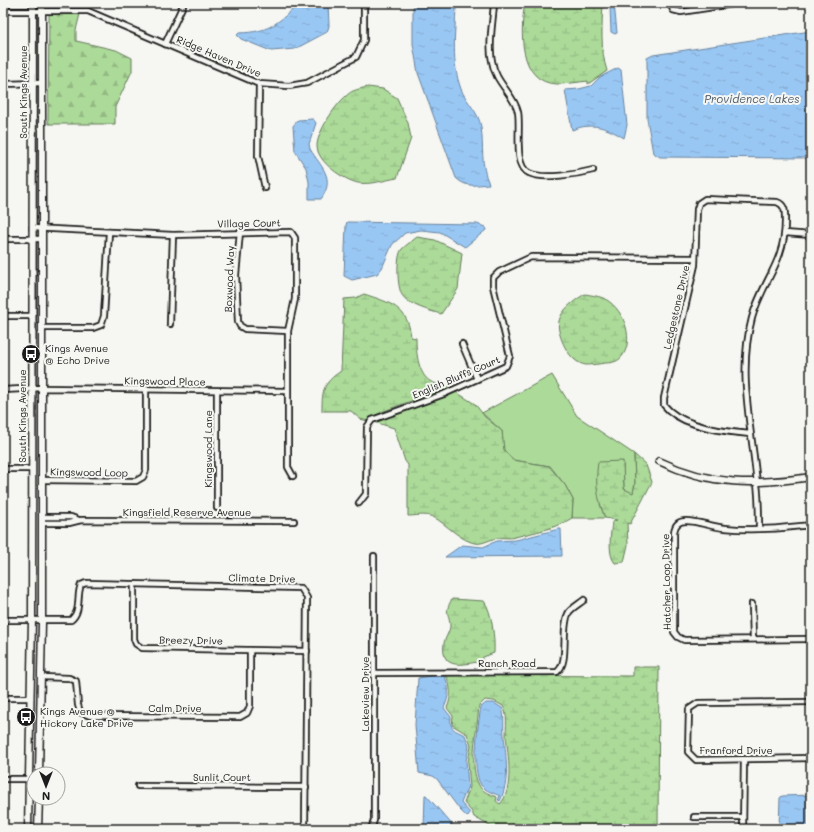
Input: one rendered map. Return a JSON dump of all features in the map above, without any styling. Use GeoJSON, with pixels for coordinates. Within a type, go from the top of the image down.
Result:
{"type":"FeatureCollection","features":[{"type":"Feature","properties":{"kind":"main road","name":"South Kings Avenue"},"geometry":{"type":"LineString","coordinates":[[32,3],[32,766]]}},
{"type":"Feature","properties":{"kind":"main road","name":"South Kings Avenue"},"geometry":{"type":"LineString","coordinates":[[39,766],[42,677],[42,3]]}},
{"type":"Feature","properties":{"kind":"main road"},"geometry":{"type":"LineString","coordinates":[[33,160],[42,160]]}},
{"type":"Feature","properties":{"kind":"main road"},"geometry":{"type":"LineString","coordinates":[[659,461],[682,471],[707,478],[731,482],[757,483],[811,477]]}},
{"type":"Feature","properties":{"kind":"main road","name":"South Kings Avenue"},"geometry":{"type":"LineString","coordinates":[[28,829],[30,806]]}},
{"type":"Feature","properties":{"kind":"main road"},"geometry":{"type":"LineString","coordinates":[[38,829],[39,806]]}},
{"type":"Feature","properties":{"kind":"street"},"geometry":{"type":"LineString","coordinates":[[165,44],[184,3]]}},
{"type":"Feature","properties":{"kind":"street","name":"Ridge Haven Drive"},"geometry":{"type":"LineString","coordinates":[[3,10],[88,11],[259,84],[289,86],[307,83],[356,57],[363,46],[364,40],[364,3]]}},
{"type":"Feature","properties":{"kind":"street"},"geometry":{"type":"LineString","coordinates":[[494,3],[491,60],[498,80],[518,111],[519,159],[523,168],[529,173],[537,175],[572,175],[592,170]]}},
{"type":"Feature","properties":{"kind":"street"},"geometry":{"type":"LineString","coordinates":[[670,3],[673,10],[681,12],[739,3]]}},
{"type":"Feature","properties":{"kind":"street"},"geometry":{"type":"LineString","coordinates":[[3,84],[42,83]]}},
{"type":"Feature","properties":{"kind":"street"},"geometry":{"type":"LineString","coordinates":[[259,84],[258,156],[264,188]]}},
{"type":"Feature","properties":{"kind":"street","name":"Ledgestone Drive"},"geometry":{"type":"LineString","coordinates":[[750,434],[722,431],[701,425],[674,414],[664,405],[664,398],[695,266],[698,203],[705,199],[779,203],[785,210],[786,233],[780,259],[758,300],[749,331],[744,372],[750,434],[757,483]]}},
{"type":"Feature","properties":{"kind":"street","name":"Village Court"},"geometry":{"type":"LineString","coordinates":[[32,228],[174,234],[291,232],[295,238],[295,299],[288,331],[287,391],[288,467],[293,476]]}},
{"type":"Feature","properties":{"kind":"street"},"geometry":{"type":"LineString","coordinates":[[42,328],[93,328],[101,325],[104,316],[109,232]]}},
{"type":"Feature","properties":{"kind":"street","name":"Boxwood Way"},"geometry":{"type":"LineString","coordinates":[[240,232],[236,275],[238,322],[240,326],[245,329],[288,331]]}},
{"type":"Feature","properties":{"kind":"street"},"geometry":{"type":"LineString","coordinates":[[786,233],[811,235]]}},
{"type":"Feature","properties":{"kind":"street"},"geometry":{"type":"LineString","coordinates":[[170,324],[174,234]]}},
{"type":"Feature","properties":{"kind":"street"},"geometry":{"type":"LineString","coordinates":[[3,239],[42,239]]}},
{"type":"Feature","properties":{"kind":"street","name":"English Bluffs Court"},"geometry":{"type":"LineString","coordinates":[[359,503],[366,494],[367,427],[372,420],[444,394],[506,366],[509,362],[510,356],[493,286],[493,278],[499,272],[531,257],[695,258]]}},
{"type":"Feature","properties":{"kind":"street"},"geometry":{"type":"LineString","coordinates":[[3,316],[32,316]]}},
{"type":"Feature","properties":{"kind":"street"},"geometry":{"type":"LineString","coordinates":[[462,344],[477,379]]}},
{"type":"Feature","properties":{"kind":"street","name":"Kingswood Place"},"geometry":{"type":"LineString","coordinates":[[3,390],[32,390],[42,388],[287,391]]}},
{"type":"Feature","properties":{"kind":"street","name":"Kingswood Loop"},"geometry":{"type":"LineString","coordinates":[[42,480],[136,481],[143,477],[146,470],[146,390]]}},
{"type":"Feature","properties":{"kind":"street","name":"Kingswood Lane"},"geometry":{"type":"LineString","coordinates":[[217,391],[217,508]]}},
{"type":"Feature","properties":{"kind":"street"},"geometry":{"type":"LineString","coordinates":[[3,469],[32,469]]}},
{"type":"Feature","properties":{"kind":"street"},"geometry":{"type":"LineString","coordinates":[[757,483],[759,529]]}},
{"type":"Feature","properties":{"kind":"street","name":"Kingsfield Reserve Avenue"},"geometry":{"type":"LineString","coordinates":[[42,520],[69,523],[81,520],[294,521]]}},
{"type":"Feature","properties":{"kind":"street","name":"Hatcher Loop Drive"},"geometry":{"type":"LineString","coordinates":[[811,525],[759,529],[724,528],[685,521],[678,523],[675,526],[674,532],[674,632],[678,637],[684,640],[811,639]]}},
{"type":"Feature","properties":{"kind":"street","name":"Lakeview Drive"},"geometry":{"type":"LineString","coordinates":[[369,829],[372,827],[374,820],[374,556]]}},
{"type":"Feature","properties":{"kind":"street","name":"Climate Drive"},"geometry":{"type":"LineString","coordinates":[[3,620],[66,622],[75,617],[81,585],[134,584],[301,588],[307,598],[305,829]]}},
{"type":"Feature","properties":{"kind":"street","name":"Breezy Drive"},"geometry":{"type":"LineString","coordinates":[[134,584],[134,639],[136,644],[142,648],[307,651]]}},
{"type":"Feature","properties":{"kind":"street","name":"Ranch Road"},"geometry":{"type":"LineString","coordinates":[[374,673],[557,672],[561,670],[564,662],[564,626],[570,611],[584,600]]}},
{"type":"Feature","properties":{"kind":"street"},"geometry":{"type":"LineString","coordinates":[[752,604],[753,639]]}},
{"type":"Feature","properties":{"kind":"street","name":"Calm Drive"},"geometry":{"type":"LineString","coordinates":[[42,677],[69,678],[76,681],[80,712],[90,716],[240,717],[247,713],[250,706],[250,650]]}},
{"type":"Feature","properties":{"kind":"street"},"geometry":{"type":"LineString","coordinates":[[3,698],[31,698]]}},
{"type":"Feature","properties":{"kind":"street","name":"Franford Drive"},"geometry":{"type":"LineString","coordinates":[[811,702],[698,703],[689,709],[688,752],[691,757],[696,760],[811,758]]}},
{"type":"Feature","properties":{"kind":"street"},"geometry":{"type":"LineString","coordinates":[[743,829],[744,760]]}},
{"type":"Feature","properties":{"kind":"street"},"geometry":{"type":"LineString","coordinates":[[3,779],[26,780]]}},
{"type":"Feature","properties":{"kind":"street","name":"Sunlit Court"},"geometry":{"type":"LineString","coordinates":[[138,786],[306,787]]}},
{"type":"Feature","properties":{"kind":"street"},"geometry":{"type":"LineString","coordinates":[[694,817],[743,817]]}},
{"type":"Feature","properties":{"kind":"green space"},"geometry":{"type":"Polygon","coordinates":[[[49,3],[84,3],[82,8],[49,8],[49,3]]]}},
{"type":"Feature","properties":{"kind":"green space"},"geometry":{"type":"Polygon","coordinates":[[[525,3],[603,3],[602,46],[607,71],[588,84],[588,81],[557,84],[544,81],[535,75],[528,65],[524,53],[522,27],[525,3]]]}},
{"type":"Feature","properties":{"kind":"green space"},"geometry":{"type":"Polygon","coordinates":[[[49,14],[80,14],[76,30],[76,41],[116,50],[132,58],[132,71],[115,107],[115,124],[48,124],[49,14]]]}},
{"type":"Feature","properties":{"kind":"green space"},"geometry":{"type":"Polygon","coordinates":[[[368,87],[383,89],[397,98],[408,123],[411,138],[397,178],[373,183],[358,183],[339,174],[326,164],[318,152],[317,146],[325,124],[342,100],[353,91],[368,87]]]}},
{"type":"Feature","properties":{"kind":"green space"},"geometry":{"type":"Polygon","coordinates":[[[417,237],[435,240],[462,253],[458,289],[441,314],[414,305],[405,299],[400,291],[398,272],[400,253],[402,249],[417,237]]]}},
{"type":"Feature","properties":{"kind":"green space"},"geometry":{"type":"Polygon","coordinates":[[[364,294],[390,304],[402,313],[409,327],[411,337],[416,338],[417,357],[424,376],[434,383],[452,387],[394,407],[382,412],[368,421],[360,419],[351,411],[322,411],[323,392],[327,383],[341,371],[344,299],[356,298],[364,294]]]}},
{"type":"Feature","properties":{"kind":"green space"},"geometry":{"type":"Polygon","coordinates":[[[585,294],[597,296],[610,302],[621,315],[625,323],[628,340],[626,348],[623,355],[615,362],[586,365],[576,361],[562,342],[558,325],[562,314],[570,305],[585,294]]]}},
{"type":"Feature","properties":{"kind":"green space"},"geometry":{"type":"Polygon","coordinates":[[[552,375],[577,416],[634,454],[635,483],[633,494],[624,489],[623,462],[600,504],[605,518],[572,518],[573,500],[565,485],[550,466],[513,460],[503,450],[502,431],[482,413],[552,375]]]}},
{"type":"Feature","properties":{"kind":"green space"},"geometry":{"type":"Polygon","coordinates":[[[456,392],[475,404],[485,417],[502,431],[504,450],[513,460],[549,466],[565,485],[573,500],[572,518],[545,530],[513,538],[497,538],[475,543],[465,540],[434,517],[425,515],[408,516],[408,465],[405,461],[394,428],[374,422],[456,392]]]}},
{"type":"Feature","properties":{"kind":"green space"},"geometry":{"type":"Polygon","coordinates":[[[634,454],[646,465],[652,482],[630,524],[627,523],[628,545],[624,562],[615,563],[611,554],[610,543],[612,522],[617,520],[605,518],[602,510],[598,497],[598,462],[623,461],[624,489],[633,493],[635,483],[634,454]]]}},
{"type":"Feature","properties":{"kind":"green space"},"geometry":{"type":"Polygon","coordinates":[[[452,599],[484,601],[487,606],[492,626],[494,653],[483,657],[482,661],[468,664],[455,664],[446,658],[444,643],[450,628],[450,621],[447,611],[452,599]]]}},
{"type":"Feature","properties":{"kind":"green space"},"geometry":{"type":"Polygon","coordinates":[[[633,667],[659,667],[658,829],[495,829],[474,817],[472,812],[464,803],[470,787],[468,762],[471,745],[467,734],[452,725],[453,716],[447,708],[450,699],[450,692],[446,675],[633,676],[633,667]],[[485,700],[479,706],[474,769],[480,787],[486,792],[497,797],[496,801],[500,804],[504,798],[509,781],[509,762],[506,736],[506,713],[503,706],[494,701],[485,700]]]}},
{"type":"Feature","properties":{"kind":"water"},"geometry":{"type":"Polygon","coordinates":[[[300,3],[328,3],[329,26],[327,32],[295,49],[271,51],[241,39],[237,35],[239,33],[259,31],[273,25],[300,3]]]}},
{"type":"Feature","properties":{"kind":"water"},"geometry":{"type":"Polygon","coordinates":[[[436,3],[456,7],[454,48],[456,69],[461,89],[480,122],[484,169],[489,184],[467,185],[456,178],[418,73],[413,44],[413,7],[418,4],[436,3]]]}},
{"type":"Feature","properties":{"kind":"water"},"geometry":{"type":"Polygon","coordinates":[[[608,3],[614,3],[617,33],[615,34],[611,32],[610,7],[608,3]]]}},
{"type":"Feature","properties":{"kind":"water","name":"Providence Lakes"},"geometry":{"type":"Polygon","coordinates":[[[811,31],[811,158],[660,157],[653,153],[647,119],[647,58],[653,55],[811,31]]]}},
{"type":"Feature","properties":{"kind":"water"},"geometry":{"type":"Polygon","coordinates":[[[618,68],[621,70],[627,125],[624,138],[599,127],[586,126],[572,130],[565,90],[591,86],[600,77],[618,68]]]}},
{"type":"Feature","properties":{"kind":"water"},"geometry":{"type":"Polygon","coordinates":[[[313,119],[316,123],[309,144],[310,149],[322,167],[327,179],[325,192],[321,199],[309,199],[309,182],[306,168],[295,151],[293,126],[298,120],[313,119]]]}},
{"type":"Feature","properties":{"kind":"water"},"geometry":{"type":"Polygon","coordinates":[[[347,222],[477,224],[485,227],[486,230],[465,247],[440,232],[421,230],[405,233],[392,245],[382,268],[377,274],[352,280],[344,276],[347,222]]]}},
{"type":"Feature","properties":{"kind":"water"},"geometry":{"type":"Polygon","coordinates":[[[561,529],[562,556],[445,557],[462,545],[483,547],[497,541],[516,540],[561,529]]]}},
{"type":"Feature","properties":{"kind":"water"},"geometry":{"type":"Polygon","coordinates":[[[439,675],[445,677],[448,685],[448,696],[444,708],[451,717],[451,725],[456,731],[465,735],[469,746],[466,761],[468,786],[461,803],[470,813],[467,817],[437,779],[433,776],[419,773],[415,725],[418,678],[439,675]]]}},
{"type":"Feature","properties":{"kind":"water"},"geometry":{"type":"Polygon","coordinates":[[[486,703],[494,703],[502,708],[503,715],[506,777],[505,786],[500,801],[498,800],[500,796],[487,790],[481,785],[476,769],[476,747],[481,707],[486,703]]]}},
{"type":"Feature","properties":{"kind":"water"},"geometry":{"type":"Polygon","coordinates":[[[426,795],[456,829],[424,829],[426,795]]]}},
{"type":"Feature","properties":{"kind":"water"},"geometry":{"type":"Polygon","coordinates":[[[811,795],[811,829],[779,829],[780,798],[782,796],[811,795]]]}},
{"type":"Feature","properties":{"kind":"place","name":"Kings Avenue @ Echo Drive"},"geometry":{"type":"Point","coordinates":[31,354]}},
{"type":"Feature","properties":{"kind":"place","name":"Kings Avenue @ Hickory Lake Drive"},"geometry":{"type":"Point","coordinates":[26,717]}}]}
